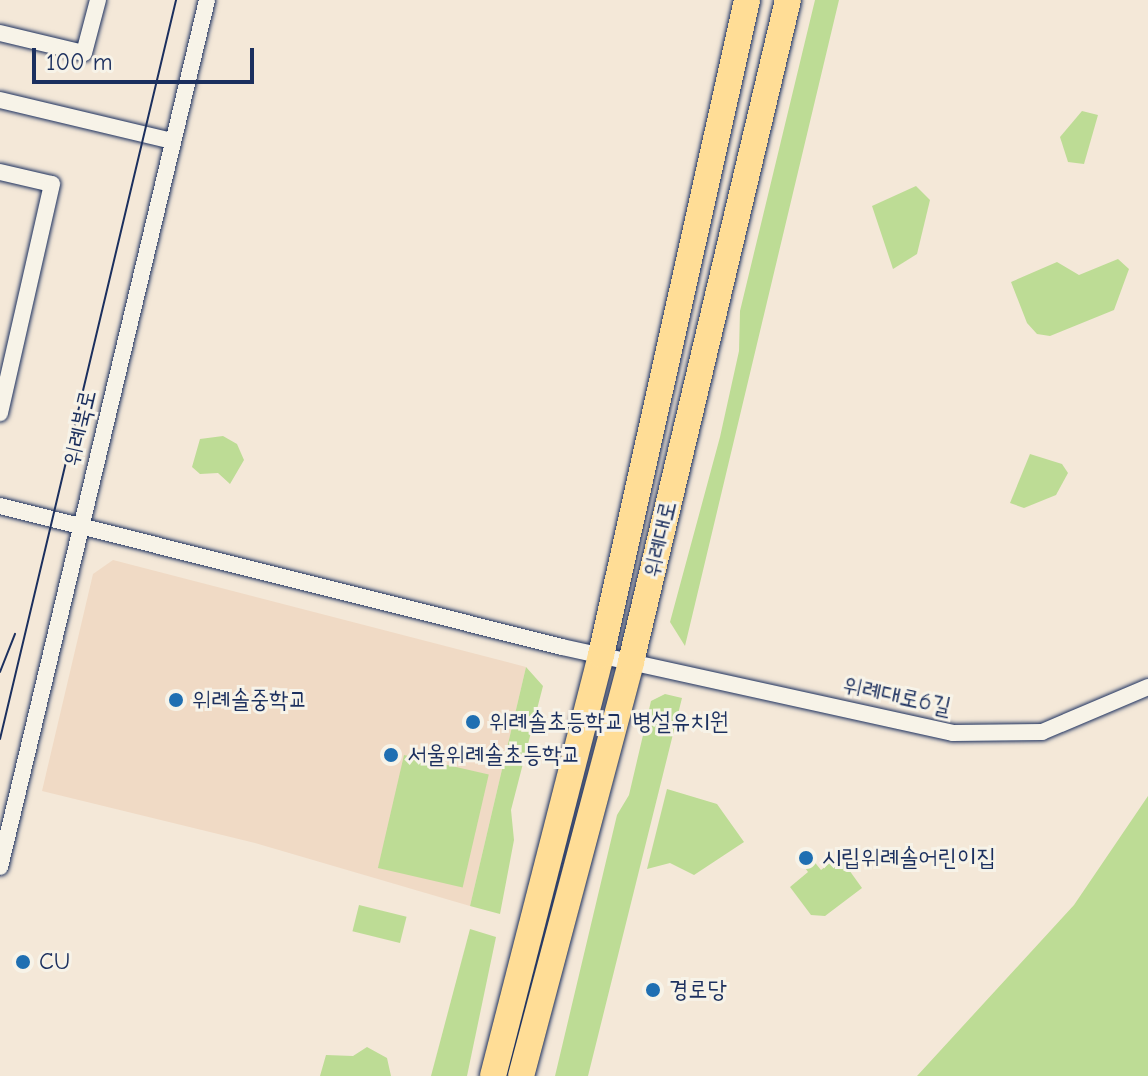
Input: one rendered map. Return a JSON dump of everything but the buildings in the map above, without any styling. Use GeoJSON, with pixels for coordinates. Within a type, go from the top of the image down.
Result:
{"type":"FeatureCollection","features":[{"type":"Feature","properties":{"kind":"main road","name":"위례대로"},"geometry":{"type":"LineString","coordinates":[[493,1076],[601,655],[747,0]]}},
{"type":"Feature","properties":{"kind":"main road","name":"위례대로"},"geometry":{"type":"LineString","coordinates":[[521,1076],[631,662],[788,0]]}},
{"type":"Feature","properties":{"kind":"street"},"geometry":{"type":"LineString","coordinates":[[0,33],[84,53],[98,0]]}},
{"type":"Feature","properties":{"kind":"street","name":"위례북로"},"geometry":{"type":"LineString","coordinates":[[0,867],[207,0]]}},
{"type":"Feature","properties":{"kind":"street"},"geometry":{"type":"LineString","coordinates":[[0,100],[172,141]]}},
{"type":"Feature","properties":{"kind":"street"},"geometry":{"type":"LineString","coordinates":[[0,172],[52,184],[0,413]]}},
{"type":"Feature","properties":{"kind":"street","name":"위례대로6길"},"geometry":{"type":"LineString","coordinates":[[0,506],[601,655],[918,727],[982,736],[1042,732],[1069,725],[1148,687]]}},
{"type":"Feature","properties":{"kind":"shaded area"},"geometry":{"type":"Polygon","coordinates":[[[113,560],[526,667],[470,906],[255,843],[42,791],[93,574],[113,560]]]}},
{"type":"Feature","properties":{"kind":"green space"},"geometry":{"type":"Polygon","coordinates":[[[815,0],[839,0],[685,646],[670,622],[720,437],[739,351],[740,311],[815,0]]]}},
{"type":"Feature","properties":{"kind":"green space"},"geometry":{"type":"Polygon","coordinates":[[[1082,111],[1098,115],[1084,164],[1068,162],[1060,137],[1082,111]]]}},
{"type":"Feature","properties":{"kind":"green space"},"geometry":{"type":"Polygon","coordinates":[[[916,186],[930,200],[917,254],[893,269],[872,206],[916,186]]]}},
{"type":"Feature","properties":{"kind":"green space"},"geometry":{"type":"Polygon","coordinates":[[[1118,259],[1129,269],[1114,310],[1050,336],[1037,334],[1027,323],[1011,282],[1057,262],[1079,275],[1118,259]]]}},
{"type":"Feature","properties":{"kind":"green space"},"geometry":{"type":"Polygon","coordinates":[[[223,436],[237,444],[244,460],[230,484],[218,473],[200,474],[192,467],[200,439],[223,436]]]}},
{"type":"Feature","properties":{"kind":"green space"},"geometry":{"type":"Polygon","coordinates":[[[1030,454],[1062,464],[1068,473],[1056,495],[1024,508],[1010,503],[1030,454]]]}},
{"type":"Feature","properties":{"kind":"green space"},"geometry":{"type":"Polygon","coordinates":[[[526,667],[543,686],[511,810],[514,840],[500,914],[470,906],[526,667]]]}},
{"type":"Feature","properties":{"kind":"green space"},"geometry":{"type":"Polygon","coordinates":[[[665,694],[682,698],[588,1076],[555,1076],[617,815],[629,795],[651,701],[665,694]]]}},
{"type":"Feature","properties":{"kind":"green space"},"geometry":{"type":"Polygon","coordinates":[[[404,755],[489,775],[463,888],[378,868],[404,755]]]}},
{"type":"Feature","properties":{"kind":"green space"},"geometry":{"type":"Polygon","coordinates":[[[667,789],[717,804],[744,842],[694,875],[670,863],[647,869],[667,789]]]}},
{"type":"Feature","properties":{"kind":"green space"},"geometry":{"type":"Polygon","coordinates":[[[1148,796],[1148,1076],[917,1076],[1074,905],[1148,796]]]}},
{"type":"Feature","properties":{"kind":"green space"},"geometry":{"type":"Polygon","coordinates":[[[839,856],[862,888],[825,916],[811,915],[790,887],[808,872],[803,865],[812,859],[821,870],[839,856]]]}},
{"type":"Feature","properties":{"kind":"green space"},"geometry":{"type":"Polygon","coordinates":[[[359,905],[407,917],[400,943],[352,931],[359,905]]]}},
{"type":"Feature","properties":{"kind":"green space"},"geometry":{"type":"Polygon","coordinates":[[[470,929],[496,937],[467,1076],[431,1076],[470,929]]]}},
{"type":"Feature","properties":{"kind":"green space"},"geometry":{"type":"Polygon","coordinates":[[[367,1047],[387,1058],[391,1076],[320,1076],[326,1055],[353,1056],[367,1047]]]}},
{"type":"Feature","properties":{"kind":"tram line"},"geometry":{"type":"LineString","coordinates":[[0,739],[176,0]]}},
{"type":"Feature","properties":{"kind":"tram line"},"geometry":{"type":"LineString","coordinates":[[0,672],[15,634]]}},
{"type":"Feature","properties":{"kind":"place","name":"위례솔중학교"},"geometry":{"type":"Point","coordinates":[176,700]}},
{"type":"Feature","properties":{"kind":"place","name":"위례솔초등학교 병설유치원"},"geometry":{"type":"Point","coordinates":[473,722]}},
{"type":"Feature","properties":{"kind":"place","name":"서울위례솔초등학교"},"geometry":{"type":"Point","coordinates":[391,755]}},
{"type":"Feature","properties":{"kind":"place","name":"시립위례솔어린이집"},"geometry":{"type":"Point","coordinates":[806,858]}},
{"type":"Feature","properties":{"kind":"place","name":"CU"},"geometry":{"type":"Point","coordinates":[23,962]}},
{"type":"Feature","properties":{"kind":"place","name":"경로당"},"geometry":{"type":"Point","coordinates":[653,990]}}]}
